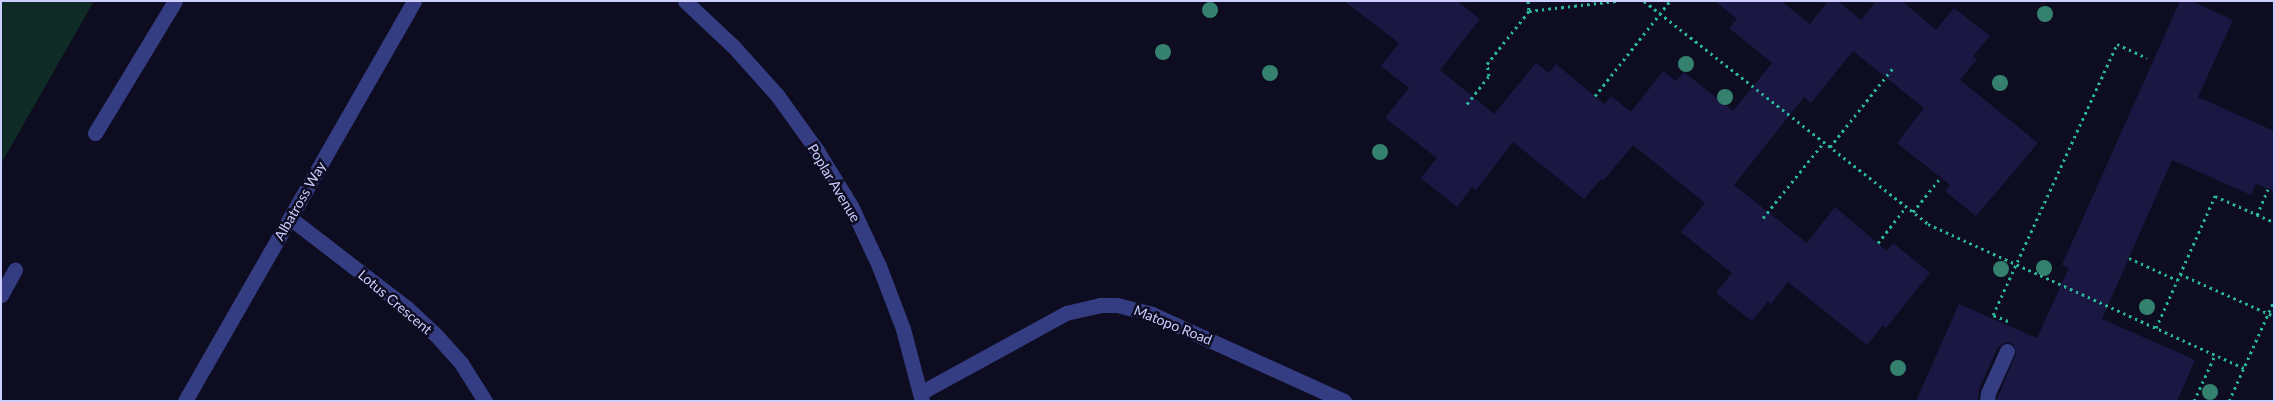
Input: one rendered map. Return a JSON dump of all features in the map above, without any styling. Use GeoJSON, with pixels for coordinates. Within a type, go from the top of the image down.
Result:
{"type":"FeatureCollection","features":[{"type":"Feature","properties":{"kind":"street"},"geometry":{"type":"LineString","coordinates":[[95,133],[175,1]]}},
{"type":"Feature","properties":{"kind":"street","name":"Albatross Way"},"geometry":{"type":"LineString","coordinates":[[185,401],[414,1]]}},
{"type":"Feature","properties":{"kind":"street","name":"Poplar Avenue"},"geometry":{"type":"LineString","coordinates":[[685,1],[733,46],[777,95],[816,149],[851,206],[879,266],[903,329],[921,397]]}},
{"type":"Feature","properties":{"kind":"street","name":"Lotus Crescent"},"geometry":{"type":"LineString","coordinates":[[290,218],[407,308],[435,334],[461,363],[485,401]]}},
{"type":"Feature","properties":{"kind":"street"},"geometry":{"type":"LineString","coordinates":[[1,295],[15,270]]}},
{"type":"Feature","properties":{"kind":"street","name":"Matopo Road"},"geometry":{"type":"LineString","coordinates":[[921,397],[1066,314],[1100,304],[1117,305],[1152,314],[1344,401]]}},
{"type":"Feature","properties":{"kind":"street"},"geometry":{"type":"LineString","coordinates":[[1987,401],[2007,351]]}},
{"type":"Feature","properties":{"kind":"path"},"geometry":{"type":"LineString","coordinates":[[1467,104],[1489,76],[1487,64],[1529,11],[1528,1]]}},
{"type":"Feature","properties":{"kind":"path"},"geometry":{"type":"LineString","coordinates":[[1529,11],[1616,1]]}},
{"type":"Feature","properties":{"kind":"path"},"geometry":{"type":"LineString","coordinates":[[1644,1],[1928,224],[2244,368]]}},
{"type":"Feature","properties":{"kind":"path"},"geometry":{"type":"LineString","coordinates":[[1595,96],[1670,1]]}},
{"type":"Feature","properties":{"kind":"path"},"geometry":{"type":"LineString","coordinates":[[2007,351],[2018,326],[1993,315],[2117,44],[2147,58]]}},
{"type":"Feature","properties":{"kind":"path"},"geometry":{"type":"LineString","coordinates":[[1830,147],[1892,69]]}},
{"type":"Feature","properties":{"kind":"path"},"geometry":{"type":"LineString","coordinates":[[1763,218],[1824,142]]}},
{"type":"Feature","properties":{"kind":"path"},"geometry":{"type":"LineString","coordinates":[[1913,212],[1941,177]]}},
{"type":"Feature","properties":{"kind":"path"},"geometry":{"type":"LineString","coordinates":[[2256,215],[2268,189]]}},
{"type":"Feature","properties":{"kind":"path"},"geometry":{"type":"LineString","coordinates":[[2156,328],[2215,196],[2274,222]]}},
{"type":"Feature","properties":{"kind":"path"},"geometry":{"type":"LineString","coordinates":[[1878,243],[1906,207]]}},
{"type":"Feature","properties":{"kind":"path"},"geometry":{"type":"LineString","coordinates":[[2129,258],[2177,280]]}},
{"type":"Feature","properties":{"kind":"path"},"geometry":{"type":"LineString","coordinates":[[2180,274],[2274,316]]}},
{"type":"Feature","properties":{"kind":"path"},"geometry":{"type":"LineString","coordinates":[[2229,401],[2274,301]]}},
{"type":"Feature","properties":{"kind":"path"},"geometry":{"type":"LineString","coordinates":[[2194,401],[2215,355]]}},
{"type":"Feature","properties":{"kind":"green space"},"geometry":{"type":"Polygon","coordinates":[[[1,1],[94,1],[1,164],[1,1]]]}},
{"type":"Feature","properties":{"kind":"building"},"geometry":{"type":"Polygon","coordinates":[[[1344,1],[1457,1],[1480,19],[1440,70],[1494,114],[1536,63],[1549,73],[1556,64],[1604,104],[1611,96],[1631,112],[1663,71],[1676,81],[1684,72],[1733,111],[1772,63],[1729,28],[1737,19],[1715,1],[1781,1],[1810,24],[1828,1],[1838,1],[1861,20],[1876,1],[1902,1],[1936,30],[1954,8],[1990,36],[1973,56],[1977,59],[1960,80],[2038,143],[1976,216],[1945,191],[1950,185],[1897,143],[1924,108],[1853,51],[1811,103],[1804,97],[1734,185],[1807,243],[1835,207],[1887,251],[1893,243],[1930,273],[1886,328],[1883,325],[1867,345],[1788,282],[1771,304],[1768,301],[1752,321],[1716,293],[1732,273],[1681,232],[1705,203],[1633,145],[1603,181],[1601,179],[1584,199],[1513,142],[1476,190],[1472,187],[1457,207],[1421,178],[1437,158],[1385,118],[1409,88],[1381,66],[1399,43],[1344,1]]]}},
{"type":"Feature","properties":{"kind":"building"},"geometry":{"type":"Polygon","coordinates":[[[2180,1],[2191,1],[2233,20],[2198,97],[2274,131],[2274,191],[2256,184],[2251,195],[2172,160],[2102,319],[2195,360],[2177,401],[1996,401],[2016,354],[2014,345],[2007,342],[1998,347],[1979,389],[1978,401],[1916,401],[1959,304],[2037,338],[2069,268],[2062,265],[2180,1]]]}}]}
